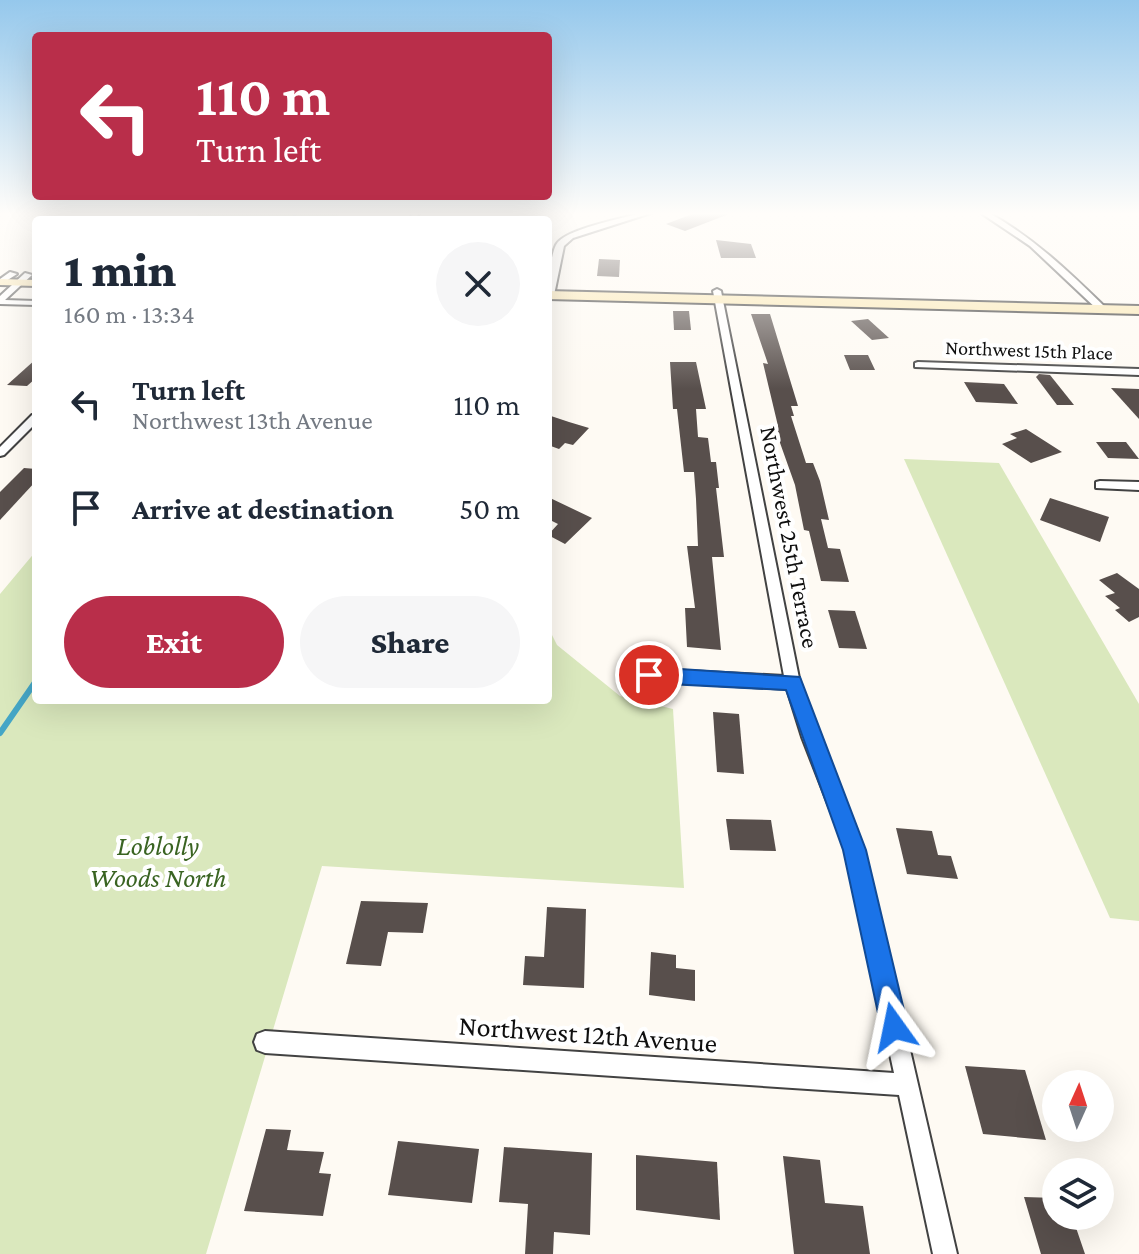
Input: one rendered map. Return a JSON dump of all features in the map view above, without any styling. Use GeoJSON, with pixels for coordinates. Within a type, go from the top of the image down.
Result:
{"type":"FeatureCollection","features":[{"type":"Feature","properties":{"kind":"main road"},"geometry":{"type":"LineString","coordinates":[[552,291],[1098,305],[1139,310]]}},
{"type":"Feature","properties":{"kind":"main road"},"geometry":{"type":"LineString","coordinates":[[1098,305],[1139,301]]}},
{"type":"Feature","properties":{"kind":"street"},"geometry":{"type":"LineString","coordinates":[[1065,272],[1098,305]]}},
{"type":"Feature","properties":{"kind":"street"},"geometry":{"type":"LineString","coordinates":[[0,301],[15,279]]}},
{"type":"Feature","properties":{"kind":"street","name":"Northwest 25th Terrace"},"geometry":{"type":"LineString","coordinates":[[718,295],[793,683],[810,737],[855,850],[945,1254]]}},
{"type":"Feature","properties":{"kind":"street"},"geometry":{"type":"LineString","coordinates":[[0,301],[32,303]]}},
{"type":"Feature","properties":{"kind":"street","name":"Northwest 15th Place"},"geometry":{"type":"LineString","coordinates":[[918,365],[1139,372]]}},
{"type":"Feature","properties":{"kind":"street"},"geometry":{"type":"LineString","coordinates":[[0,453],[32,421]]}},
{"type":"Feature","properties":{"kind":"street"},"geometry":{"type":"LineString","coordinates":[[1100,485],[1139,486]]}},
{"type":"Feature","properties":{"kind":"street"},"geometry":{"type":"LineString","coordinates":[[649,675],[793,683]]}},
{"type":"Feature","properties":{"kind":"street","name":"Northwest 12th Avenue"},"geometry":{"type":"LineString","coordinates":[[265,1042],[907,1085]]}},
{"type":"Feature","properties":{"kind":"green space"},"geometry":{"type":"Polygon","coordinates":[[[904,459],[999,463],[1139,704],[1139,921],[1110,918],[904,459]]]}},
{"type":"Feature","properties":{"kind":"green space","name":"Loblolly Woods North"},"geometry":{"type":"Polygon","coordinates":[[[32,556],[32,704],[552,704],[552,635],[557,645],[620,696],[673,709],[684,888],[322,866],[206,1254],[0,1254],[0,594],[32,556]]]}},
{"type":"Feature","properties":{"kind":"building"},"geometry":{"type":"Polygon","coordinates":[[[598,272],[619,272],[619,277],[597,276],[598,272]]]}},
{"type":"Feature","properties":{"kind":"building"},"geometry":{"type":"Polygon","coordinates":[[[673,311],[689,311],[691,330],[674,330],[673,311]]]}},
{"type":"Feature","properties":{"kind":"building"},"geometry":{"type":"Polygon","coordinates":[[[751,314],[770,314],[798,406],[791,406],[794,416],[791,416],[806,463],[813,463],[820,481],[829,520],[821,519],[828,548],[840,549],[849,582],[821,581],[809,531],[804,530],[795,485],[774,426],[778,426],[763,363],[768,364],[751,314]]]}},
{"type":"Feature","properties":{"kind":"building"},"geometry":{"type":"Polygon","coordinates":[[[868,319],[889,338],[872,340],[851,321],[868,319]]]}},
{"type":"Feature","properties":{"kind":"building"},"geometry":{"type":"Polygon","coordinates":[[[844,355],[868,355],[875,370],[850,370],[844,355]]]}},
{"type":"Feature","properties":{"kind":"building"},"geometry":{"type":"Polygon","coordinates":[[[670,362],[696,362],[706,409],[696,409],[698,437],[708,438],[711,462],[716,462],[724,557],[712,557],[721,650],[687,647],[685,608],[695,608],[687,546],[698,546],[696,499],[694,472],[684,472],[677,409],[673,409],[670,362]]]}},
{"type":"Feature","properties":{"kind":"building"},"geometry":{"type":"Polygon","coordinates":[[[32,363],[32,382],[27,386],[7,385],[32,363]]]}},
{"type":"Feature","properties":{"kind":"building"},"geometry":{"type":"Polygon","coordinates":[[[1039,374],[1050,375],[1074,405],[1057,405],[1036,377],[1039,374]]]}},
{"type":"Feature","properties":{"kind":"building"},"geometry":{"type":"Polygon","coordinates":[[[964,382],[1004,384],[1018,404],[976,402],[964,382]]]}},
{"type":"Feature","properties":{"kind":"building"},"geometry":{"type":"Polygon","coordinates":[[[1111,388],[1139,389],[1139,419],[1111,388]]]}},
{"type":"Feature","properties":{"kind":"building"},"geometry":{"type":"Polygon","coordinates":[[[552,416],[589,428],[573,445],[565,443],[559,449],[552,446],[552,416]]]}},
{"type":"Feature","properties":{"kind":"building"},"geometry":{"type":"Polygon","coordinates":[[[1026,429],[1062,452],[1031,463],[1002,444],[1017,438],[1010,434],[1026,429]]]}},
{"type":"Feature","properties":{"kind":"building"},"geometry":{"type":"Polygon","coordinates":[[[1096,442],[1126,442],[1139,459],[1108,458],[1096,442]]]}},
{"type":"Feature","properties":{"kind":"building"},"geometry":{"type":"Polygon","coordinates":[[[24,468],[32,469],[32,485],[0,520],[0,492],[24,468]]]}},
{"type":"Feature","properties":{"kind":"building"},"geometry":{"type":"Polygon","coordinates":[[[1050,498],[1109,517],[1100,542],[1040,520],[1050,498]]]}},
{"type":"Feature","properties":{"kind":"building"},"geometry":{"type":"Polygon","coordinates":[[[552,499],[592,518],[565,544],[552,537],[552,531],[558,524],[552,521],[552,499]]]}},
{"type":"Feature","properties":{"kind":"building"},"geometry":{"type":"Polygon","coordinates":[[[1117,573],[1139,589],[1139,617],[1129,622],[1115,610],[1120,608],[1105,596],[1115,593],[1099,580],[1117,573]]]}},
{"type":"Feature","properties":{"kind":"building"},"geometry":{"type":"Polygon","coordinates":[[[828,610],[855,611],[867,649],[839,648],[828,610]]]}},
{"type":"Feature","properties":{"kind":"building"},"geometry":{"type":"Polygon","coordinates":[[[713,712],[739,714],[744,774],[717,772],[713,712]]]}},
{"type":"Feature","properties":{"kind":"building"},"geometry":{"type":"Polygon","coordinates":[[[726,819],[771,820],[776,851],[730,850],[726,819]]]}},
{"type":"Feature","properties":{"kind":"building"},"geometry":{"type":"Polygon","coordinates":[[[896,828],[932,831],[938,855],[951,856],[958,879],[907,874],[896,828]]]}},
{"type":"Feature","properties":{"kind":"building"},"geometry":{"type":"Polygon","coordinates":[[[361,901],[428,903],[423,933],[388,932],[381,966],[346,964],[361,901]]]}},
{"type":"Feature","properties":{"kind":"building"},"geometry":{"type":"Polygon","coordinates":[[[547,907],[586,909],[584,988],[523,985],[525,956],[544,957],[547,907]]]}},
{"type":"Feature","properties":{"kind":"building"},"geometry":{"type":"Polygon","coordinates":[[[651,952],[676,955],[676,968],[695,970],[695,1001],[649,995],[651,952]]]}},
{"type":"Feature","properties":{"kind":"building"},"geometry":{"type":"Polygon","coordinates":[[[965,1066],[1025,1070],[1042,1127],[1042,1140],[983,1134],[965,1066]]]}},
{"type":"Feature","properties":{"kind":"building"},"geometry":{"type":"Polygon","coordinates":[[[266,1129],[291,1130],[287,1150],[324,1152],[319,1173],[331,1174],[323,1216],[244,1211],[266,1129]]]}},
{"type":"Feature","properties":{"kind":"building"},"geometry":{"type":"Polygon","coordinates":[[[398,1141],[479,1149],[472,1203],[388,1195],[398,1141]]]}},
{"type":"Feature","properties":{"kind":"building"},"geometry":{"type":"Polygon","coordinates":[[[504,1147],[592,1153],[590,1235],[554,1232],[553,1254],[525,1254],[528,1204],[499,1202],[504,1147]]]}},
{"type":"Feature","properties":{"kind":"building"},"geometry":{"type":"Polygon","coordinates":[[[636,1155],[717,1162],[720,1220],[636,1210],[636,1155]]]}},
{"type":"Feature","properties":{"kind":"building"},"geometry":{"type":"Polygon","coordinates":[[[783,1156],[820,1160],[825,1203],[863,1206],[870,1254],[794,1254],[783,1156]]]}},
{"type":"Feature","properties":{"kind":"building"},"geometry":{"type":"Polygon","coordinates":[[[1024,1197],[1042,1198],[1042,1230],[1077,1230],[1085,1254],[1041,1254],[1024,1197]]]}},
{"type":"Feature","properties":{"kind":"waterway"},"geometry":{"type":"LineString","coordinates":[[0,733],[32,687]]}},
{"type":"Feature","properties":{"kind":"route"},"geometry":{"type":"LineString","coordinates":[[649,675],[793,683],[810,737],[855,850],[894,1027]]}}]}
